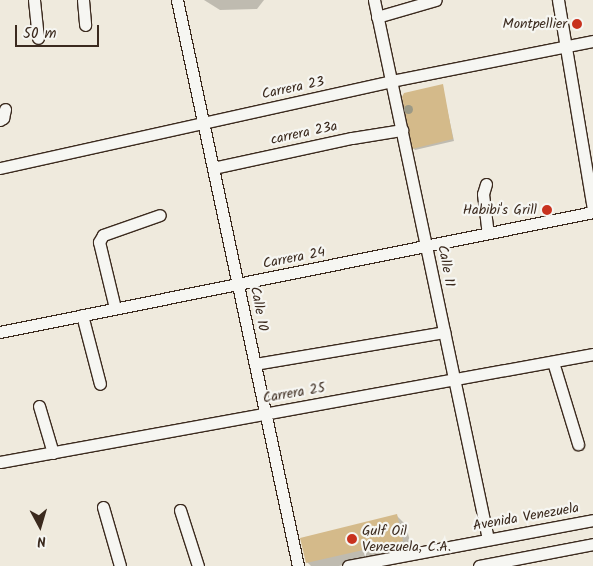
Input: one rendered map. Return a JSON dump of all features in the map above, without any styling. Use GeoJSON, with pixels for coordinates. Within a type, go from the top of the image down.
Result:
{"type":"FeatureCollection","features":[{"type":"Feature","properties":{"kind":"street"},"geometry":{"type":"LineString","coordinates":[[34,0],[38,38]]}},
{"type":"Feature","properties":{"kind":"street"},"geometry":{"type":"LineString","coordinates":[[83,0],[85,25]]}},
{"type":"Feature","properties":{"kind":"street","name":"Calle 10"},"geometry":{"type":"LineString","coordinates":[[177,0],[298,566]]}},
{"type":"Feature","properties":{"kind":"street","name":"Calle 11"},"geometry":{"type":"LineString","coordinates":[[374,0],[488,539]]}},
{"type":"Feature","properties":{"kind":"street"},"geometry":{"type":"LineString","coordinates":[[377,17],[436,0]]}},
{"type":"Feature","properties":{"kind":"street"},"geometry":{"type":"LineString","coordinates":[[558,0],[593,211]]}},
{"type":"Feature","properties":{"kind":"street","name":"Carrera 23"},"geometry":{"type":"LineString","coordinates":[[0,168],[391,82],[593,41]]}},
{"type":"Feature","properties":{"kind":"street","name":"carrera 23a"},"geometry":{"type":"LineString","coordinates":[[214,168],[402,130]]}},
{"type":"Feature","properties":{"kind":"street"},"geometry":{"type":"LineString","coordinates":[[486,184],[484,194],[488,233]]}},
{"type":"Feature","properties":{"kind":"street","name":"Carrera 24"},"geometry":{"type":"LineString","coordinates":[[0,332],[593,211]]}},
{"type":"Feature","properties":{"kind":"street"},"geometry":{"type":"LineString","coordinates":[[115,308],[98,242],[102,234],[160,215]]}},
{"type":"Feature","properties":{"kind":"street"},"geometry":{"type":"LineString","coordinates":[[82,315],[100,384]]}},
{"type":"Feature","properties":{"kind":"street"},"geometry":{"type":"LineString","coordinates":[[255,364],[444,332]]}},
{"type":"Feature","properties":{"kind":"street","name":"Carrera 25"},"geometry":{"type":"LineString","coordinates":[[0,462],[593,354]]}},
{"type":"Feature","properties":{"kind":"street"},"geometry":{"type":"LineString","coordinates":[[552,362],[578,444]]}},
{"type":"Feature","properties":{"kind":"street"},"geometry":{"type":"LineString","coordinates":[[39,406],[53,453]]}},
{"type":"Feature","properties":{"kind":"street"},"geometry":{"type":"LineString","coordinates":[[103,507],[120,566]]}},
{"type":"Feature","properties":{"kind":"street"},"geometry":{"type":"LineString","coordinates":[[180,510],[198,566]]}},
{"type":"Feature","properties":{"kind":"street","name":"Avenida Venezuela"},"geometry":{"type":"LineString","coordinates":[[348,566],[593,520]]}},
{"type":"Feature","properties":{"kind":"street"},"geometry":{"type":"LineString","coordinates":[[479,566],[593,544]]}},
{"type":"Feature","properties":{"kind":"building"},"geometry":{"type":"Polygon","coordinates":[[[443,84],[453,139],[412,149],[402,97],[404,93],[443,84]]]}},
{"type":"Feature","properties":{"kind":"building","name":"Gulf Oil Venezuela, C.A."},"geometry":{"type":"Polygon","coordinates":[[[397,514],[403,541],[306,563],[300,538],[397,514]]]}},
{"type":"Feature","properties":{"kind":"place","name":"Montpellier"},"geometry":{"type":"Point","coordinates":[577,24]}},
{"type":"Feature","properties":{"kind":"place","name":"Habibi's Grill"},"geometry":{"type":"Point","coordinates":[547,210]}},
{"type":"Feature","properties":{"kind":"place","name":"Gulf Oil Venezuela, C.A."},"geometry":{"type":"Point","coordinates":[352,539]}}]}
